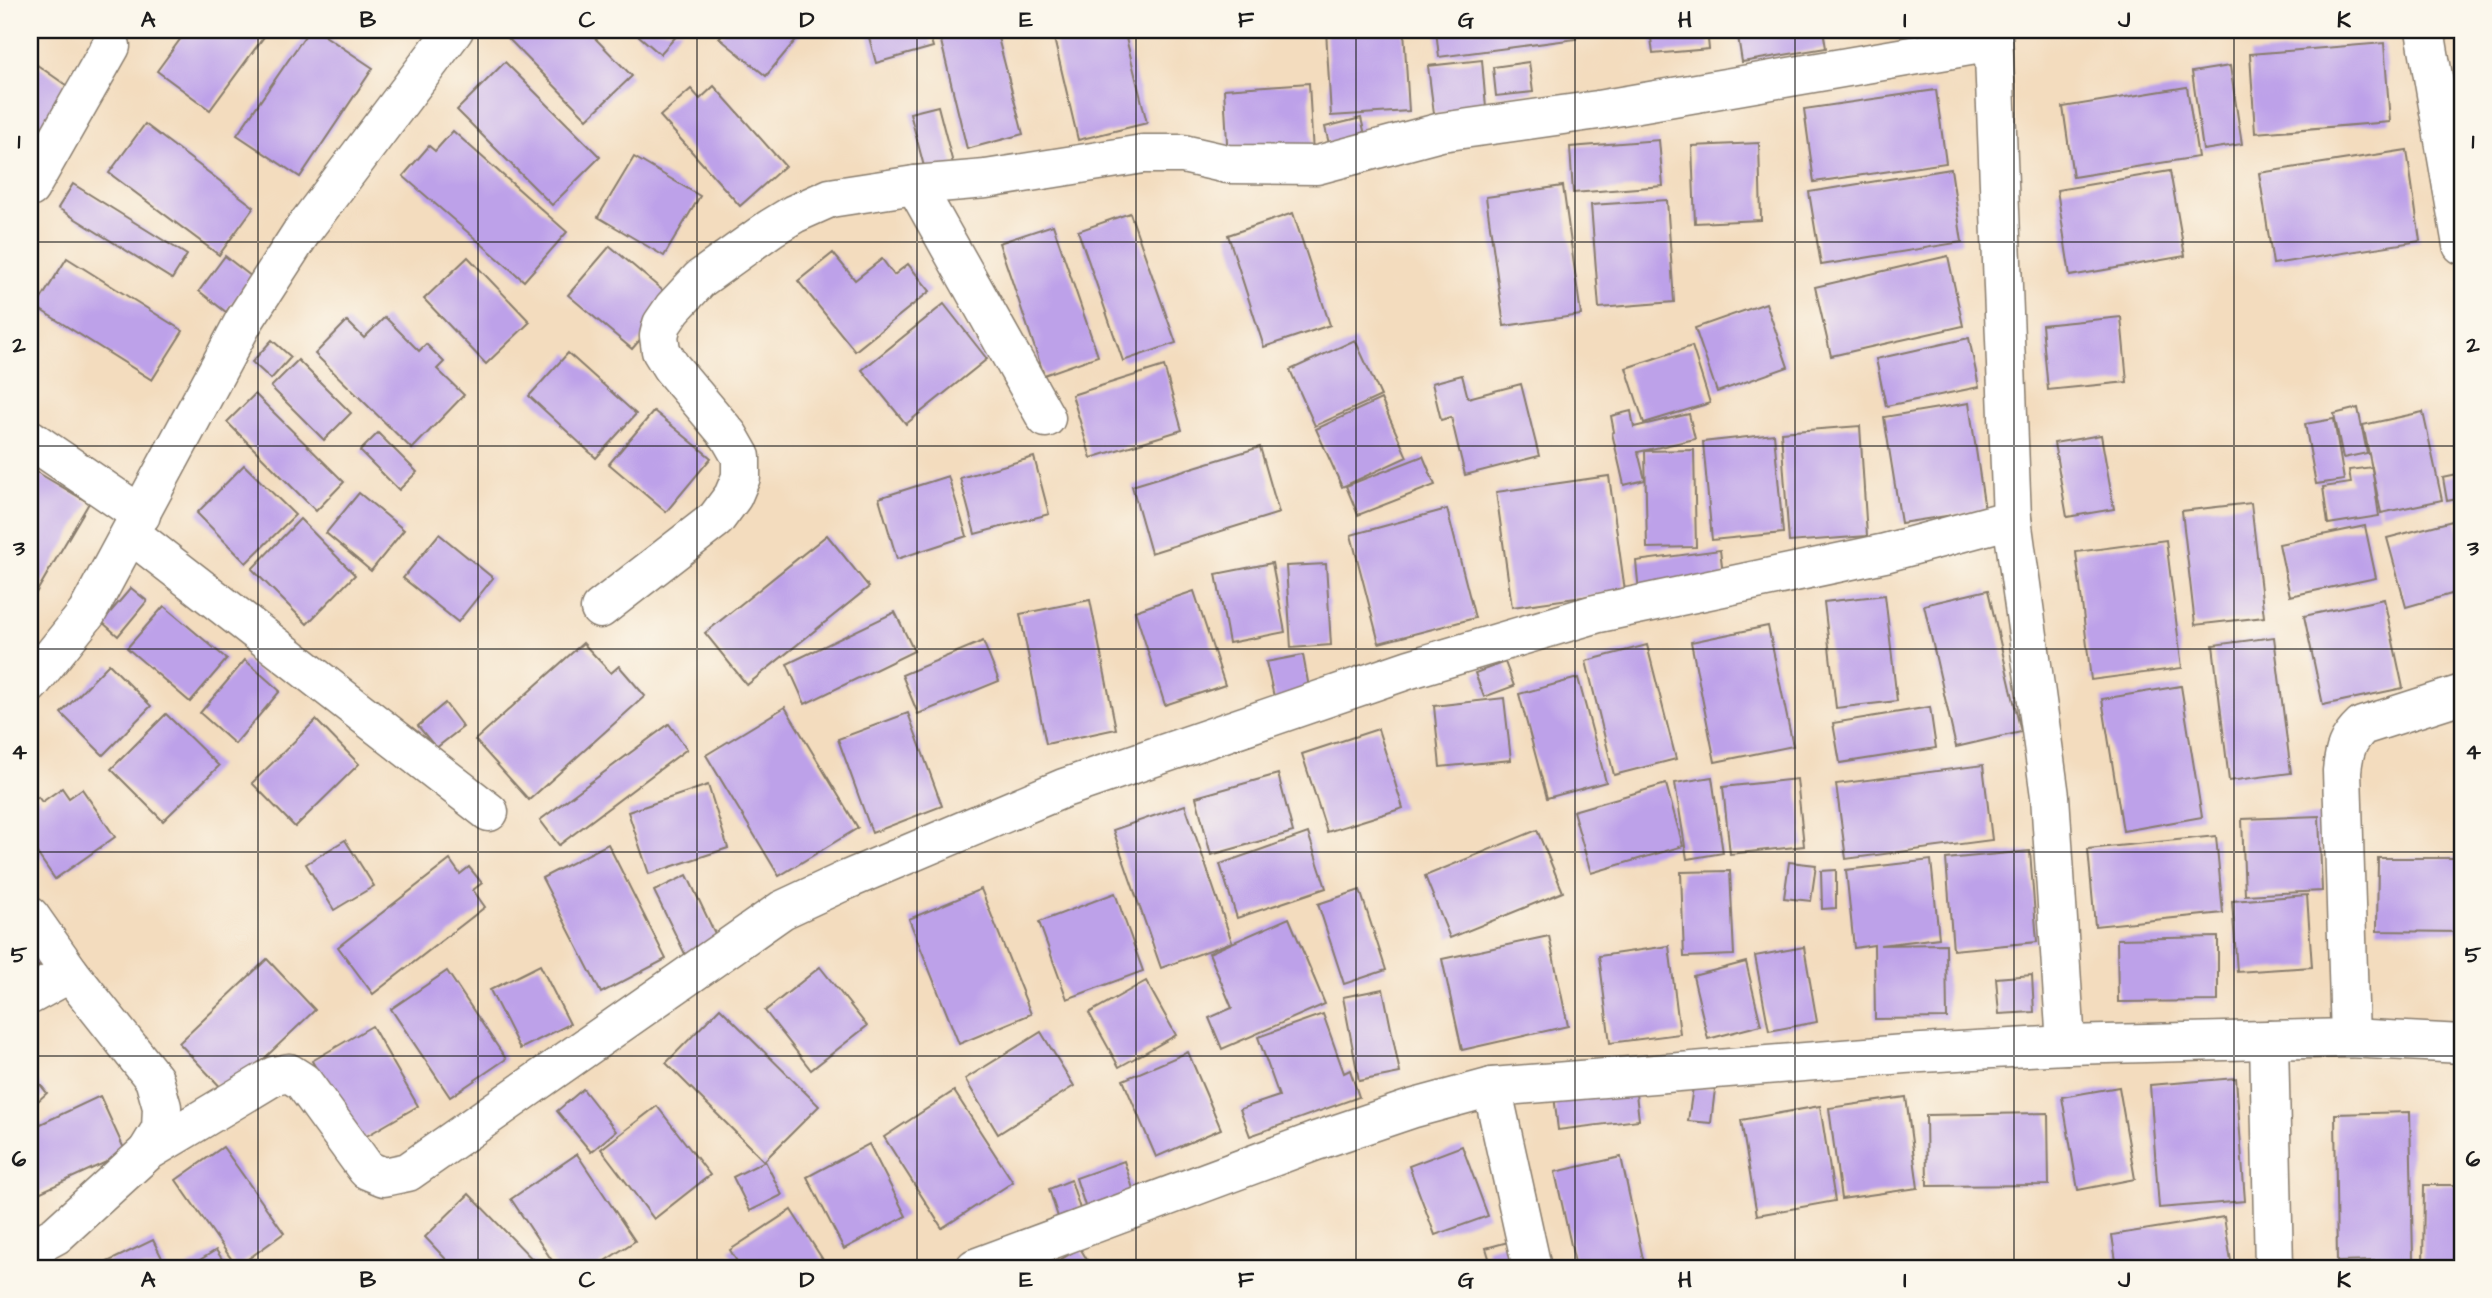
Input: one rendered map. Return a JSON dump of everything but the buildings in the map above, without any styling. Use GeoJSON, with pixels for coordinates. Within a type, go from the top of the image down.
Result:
{"type":"FeatureCollection","features":[{"type":"Feature","properties":{"kind":"street"},"geometry":{"type":"LineString","coordinates":[[30,684],[87,613],[251,310],[301,233],[454,30]]}},
{"type":"Feature","properties":{"kind":"street"},"geometry":{"type":"LineString","coordinates":[[2425,30],[2462,245]]}},
{"type":"Feature","properties":{"kind":"street"},"geometry":{"type":"LineString","coordinates":[[600,609],[716,519],[733,496],[741,477],[741,457],[729,436],[671,367],[661,351],[659,336],[662,324],[699,279],[794,214],[830,198],[1143,154],[1183,155],[1227,164],[1317,165],[1441,132],[1598,110],[1993,36],[2012,519],[2050,796],[2066,1045]]}},
{"type":"Feature","properties":{"kind":"street"},"geometry":{"type":"LineString","coordinates":[[30,188],[111,46]]}},
{"type":"Feature","properties":{"kind":"street"},"geometry":{"type":"LineString","coordinates":[[915,185],[1046,418]]}},
{"type":"Feature","properties":{"kind":"street"},"geometry":{"type":"LineString","coordinates":[[30,439],[489,812]]}},
{"type":"Feature","properties":{"kind":"street"},"geometry":{"type":"LineString","coordinates":[[30,1250],[55,1235],[147,1152],[274,1076],[289,1073],[303,1082],[367,1170],[384,1177],[408,1172],[782,910],[1064,788],[1410,669],[1595,614],[1885,553],[2012,519]]}},
{"type":"Feature","properties":{"kind":"street"},"geometry":{"type":"LineString","coordinates":[[2350,1038],[2342,771],[2344,750],[2351,737],[2362,726],[2462,694]]}},
{"type":"Feature","properties":{"kind":"street"},"geometry":{"type":"LineString","coordinates":[[30,916],[70,973],[154,1079],[162,1107],[161,1129],[147,1152]]}},
{"type":"Feature","properties":{"kind":"street"},"geometry":{"type":"LineString","coordinates":[[30,995],[70,973]]}},
{"type":"Feature","properties":{"kind":"street"},"geometry":{"type":"LineString","coordinates":[[975,1268],[1328,1137],[1411,1109],[1492,1087],[1904,1054],[2066,1045],[2350,1038],[2462,1044]]}},
{"type":"Feature","properties":{"kind":"street"},"geometry":{"type":"LineString","coordinates":[[2269,1040],[2274,1268]]}},
{"type":"Feature","properties":{"kind":"street"},"geometry":{"type":"LineString","coordinates":[[1492,1087],[1532,1268]]}}]}
